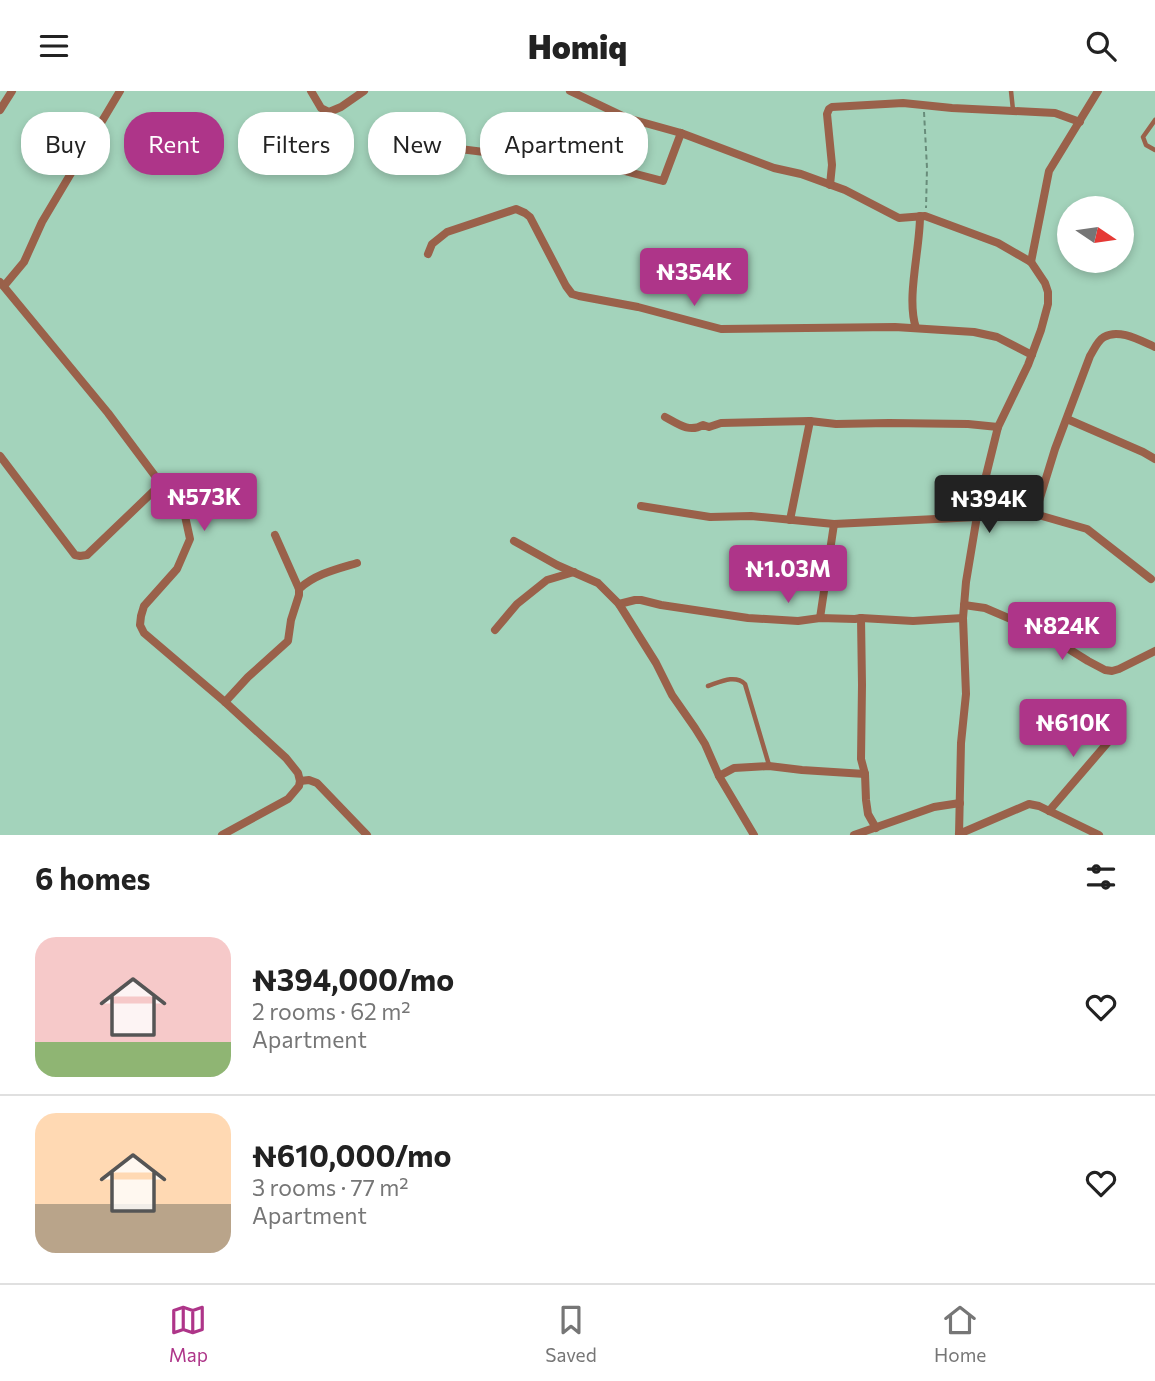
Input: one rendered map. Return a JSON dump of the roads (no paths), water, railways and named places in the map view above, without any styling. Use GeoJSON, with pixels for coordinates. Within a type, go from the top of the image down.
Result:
{"type":"FeatureCollection","features":[{"type":"Feature","properties":{"kind":"street"},"geometry":{"type":"LineString","coordinates":[[0,110],[12,91]]}},
{"type":"Feature","properties":{"kind":"street"},"geometry":{"type":"LineString","coordinates":[[120,91],[42,222],[24,262],[2,284],[108,413],[185,516],[190,539],[177,569],[144,606],[140,625],[144,633],[286,758],[300,781],[288,799],[222,835]]}},
{"type":"Feature","properties":{"kind":"street"},"geometry":{"type":"LineString","coordinates":[[311,91],[321,107],[329,112],[364,91]]}},
{"type":"Feature","properties":{"kind":"street"},"geometry":{"type":"LineString","coordinates":[[570,91],[627,118],[681,133],[774,168],[801,174],[845,190],[899,218],[923,216],[998,243],[1031,263],[1045,282],[1048,303],[1041,330],[998,427],[981,495],[966,582],[963,618],[966,694],[961,743],[959,834],[1025,804],[1033,804],[1099,835]]}},
{"type":"Feature","properties":{"kind":"street"},"geometry":{"type":"LineString","coordinates":[[1031,263],[1047,177],[1098,91]]}},
{"type":"Feature","properties":{"kind":"street"},"geometry":{"type":"LineString","coordinates":[[830,185],[832,165],[827,114],[829,109],[840,106],[892,103],[1013,110],[1055,113],[1080,122]]}},
{"type":"Feature","properties":{"kind":"street"},"geometry":{"type":"LineString","coordinates":[[466,150],[613,168],[663,181],[681,133]]}},
{"type":"Feature","properties":{"kind":"street"},"geometry":{"type":"LineString","coordinates":[[428,254],[432,244],[447,232],[516,209],[530,217],[566,286],[572,294],[579,296],[638,307],[721,329],[895,327],[988,334],[1031,355]]}},
{"type":"Feature","properties":{"kind":"street"},"geometry":{"type":"LineString","coordinates":[[916,328],[913,294],[923,216]]}},
{"type":"Feature","properties":{"kind":"street"},"geometry":{"type":"LineString","coordinates":[[1035,514],[1055,449],[1090,356],[1098,342],[1104,336],[1119,334],[1155,348]]}},
{"type":"Feature","properties":{"kind":"street"},"geometry":{"type":"LineString","coordinates":[[664,417],[696,429],[703,425],[709,427],[729,423],[810,421],[836,424],[968,424],[998,427]]}},
{"type":"Feature","properties":{"kind":"street"},"geometry":{"type":"LineString","coordinates":[[1067,419],[1155,459]]}},
{"type":"Feature","properties":{"kind":"street"},"geometry":{"type":"LineString","coordinates":[[790,520],[810,421]]}},
{"type":"Feature","properties":{"kind":"street"},"geometry":{"type":"LineString","coordinates":[[0,456],[75,555],[80,556],[87,555],[161,484]]}},
{"type":"Feature","properties":{"kind":"street"},"geometry":{"type":"LineString","coordinates":[[981,495],[1087,529],[1151,579]]}},
{"type":"Feature","properties":{"kind":"street"},"geometry":{"type":"LineString","coordinates":[[641,506],[710,517],[751,516],[834,524],[977,517]]}},
{"type":"Feature","properties":{"kind":"street"},"geometry":{"type":"LineString","coordinates":[[820,618],[834,524]]}},
{"type":"Feature","properties":{"kind":"street"},"geometry":{"type":"LineString","coordinates":[[225,702],[248,677],[286,645],[289,636],[299,589],[275,535]]}},
{"type":"Feature","properties":{"kind":"street"},"geometry":{"type":"LineString","coordinates":[[514,541],[557,565],[598,583],[619,604],[656,663],[672,695],[700,736],[719,776],[754,835]]}},
{"type":"Feature","properties":{"kind":"street"},"geometry":{"type":"LineString","coordinates":[[299,589],[307,581],[357,563]]}},
{"type":"Feature","properties":{"kind":"street"},"geometry":{"type":"LineString","coordinates":[[495,630],[517,604],[547,580],[574,572]]}},
{"type":"Feature","properties":{"kind":"street"},"geometry":{"type":"LineString","coordinates":[[619,604],[641,600],[748,618],[798,621],[820,618],[912,621],[963,618]]}},
{"type":"Feature","properties":{"kind":"street"},"geometry":{"type":"LineString","coordinates":[[964,605],[985,608],[1044,632],[1105,670],[1119,669],[1155,651]]}},
{"type":"Feature","properties":{"kind":"street"},"geometry":{"type":"LineString","coordinates":[[861,618],[861,759],[868,814],[876,828]]}},
{"type":"Feature","properties":{"kind":"street"},"geometry":{"type":"LineString","coordinates":[[1049,811],[1121,727]]}},
{"type":"Feature","properties":{"kind":"street"},"geometry":{"type":"LineString","coordinates":[[719,776],[734,768],[769,766],[865,774]]}},
{"type":"Feature","properties":{"kind":"street"},"geometry":{"type":"LineString","coordinates":[[300,781],[317,783],[367,835]]}},
{"type":"Feature","properties":{"kind":"street"},"geometry":{"type":"LineString","coordinates":[[854,835],[934,807],[960,803]]}},
{"type":"Feature","properties":{"kind":"lane"},"geometry":{"type":"LineString","coordinates":[[1011,91],[1013,110]]}},
{"type":"Feature","properties":{"kind":"lane"},"geometry":{"type":"LineString","coordinates":[[1155,120],[1143,141],[1155,151]]}},
{"type":"Feature","properties":{"kind":"lane"},"geometry":{"type":"LineString","coordinates":[[708,686],[729,679],[739,679],[745,684],[769,766]]}}]}
